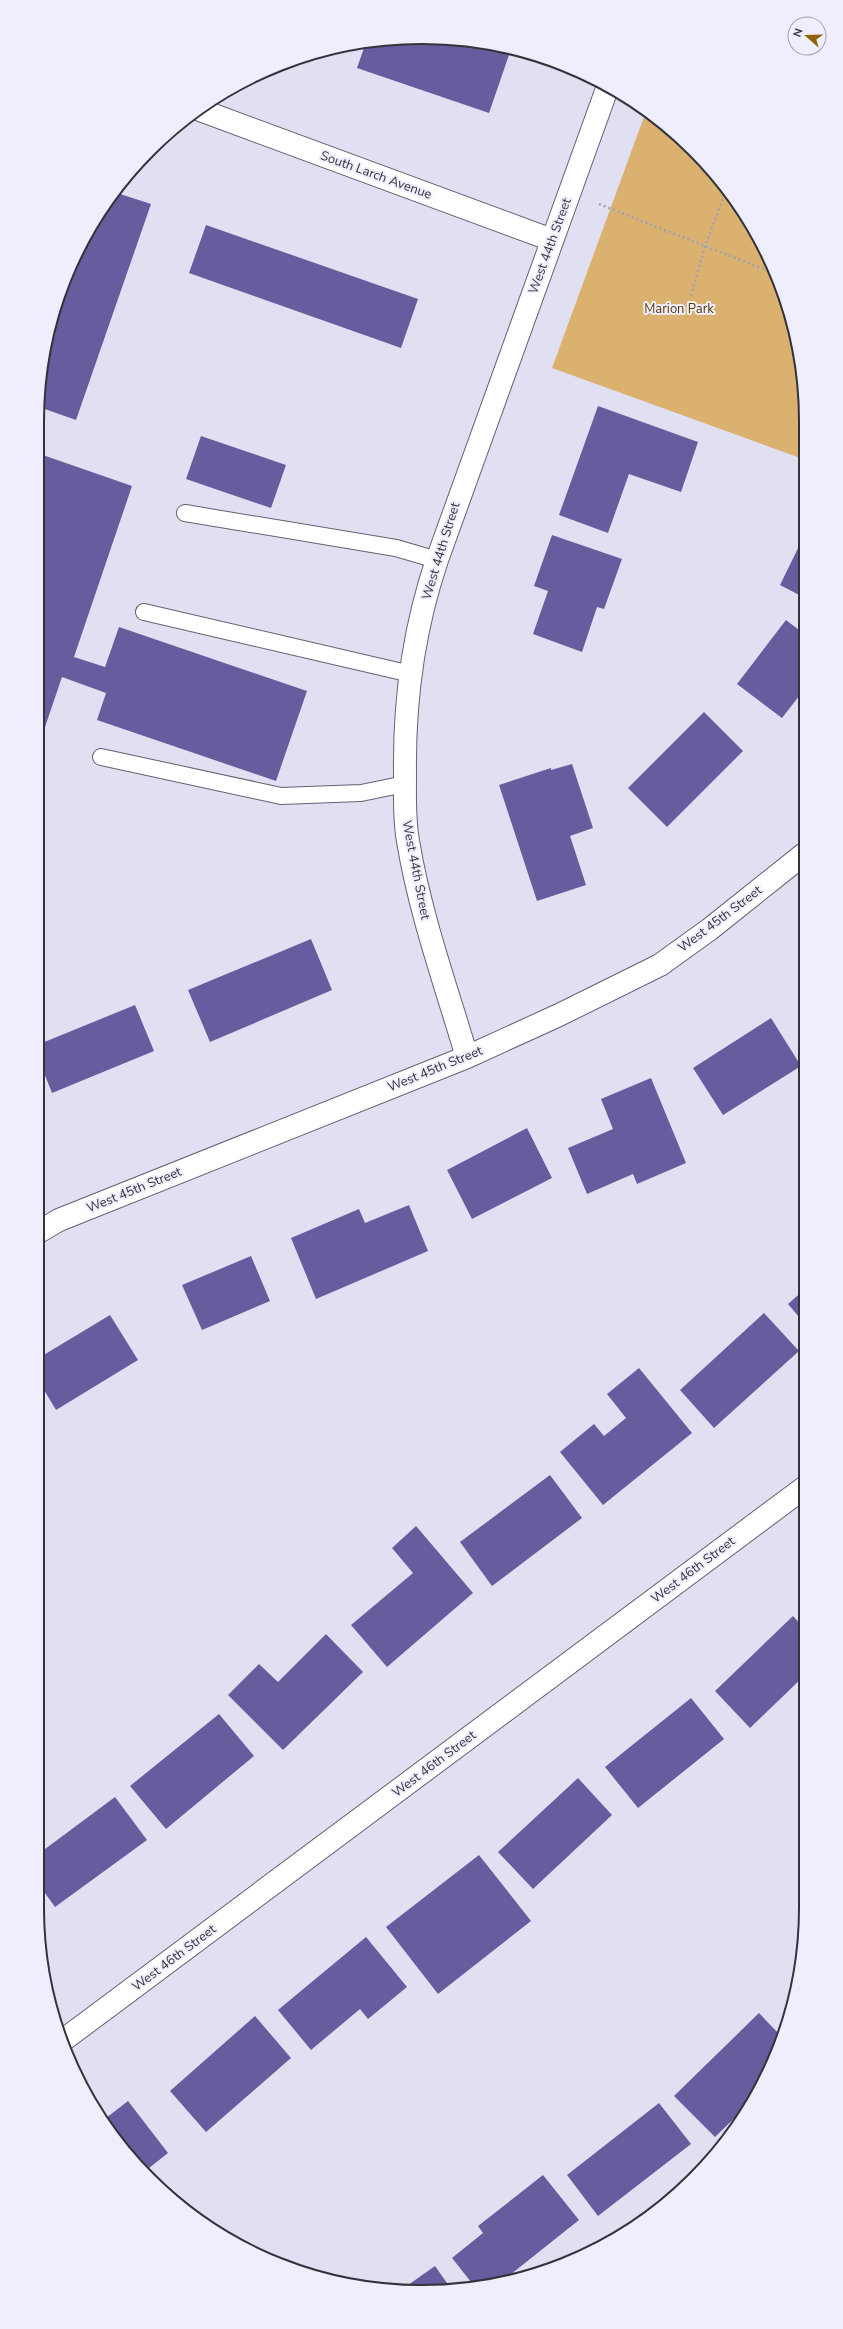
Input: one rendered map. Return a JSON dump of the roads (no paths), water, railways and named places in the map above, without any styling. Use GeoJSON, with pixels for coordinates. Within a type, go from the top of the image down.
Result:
{"type":"FeatureCollection","features":[{"type":"Feature","properties":{"kind":"street","name":"West 44th Street"},"geometry":{"type":"LineString","coordinates":[[467,1057],[424,914],[408,840],[404,731],[411,674],[430,580],[436,560],[606,93]]}},
{"type":"Feature","properties":{"kind":"street","name":"South Larch Avenue"},"geometry":{"type":"LineString","coordinates":[[206,112],[552,240]]}},
{"type":"Feature","properties":{"kind":"street","name":"West 45th Street"},"geometry":{"type":"LineString","coordinates":[[44,1229],[59,1220],[467,1057],[660,964],[710,929],[799,858]]}},
{"type":"Feature","properties":{"kind":"street","name":"West 46th Street"},"geometry":{"type":"LineString","coordinates":[[67,2037],[799,1491]]}},
{"type":"Feature","properties":{"kind":"lane"},"geometry":{"type":"LineString","coordinates":[[185,513],[396,548],[436,560]]}},
{"type":"Feature","properties":{"kind":"lane"},"geometry":{"type":"LineString","coordinates":[[144,612],[411,674]]}},
{"type":"Feature","properties":{"kind":"lane"},"geometry":{"type":"LineString","coordinates":[[101,757],[280,796],[361,793],[405,784]]}},
{"type":"Feature","properties":{"kind":"park label","name":"Marion Park"},"geometry":{"type":"Point","coordinates":[679,309]}}]}
